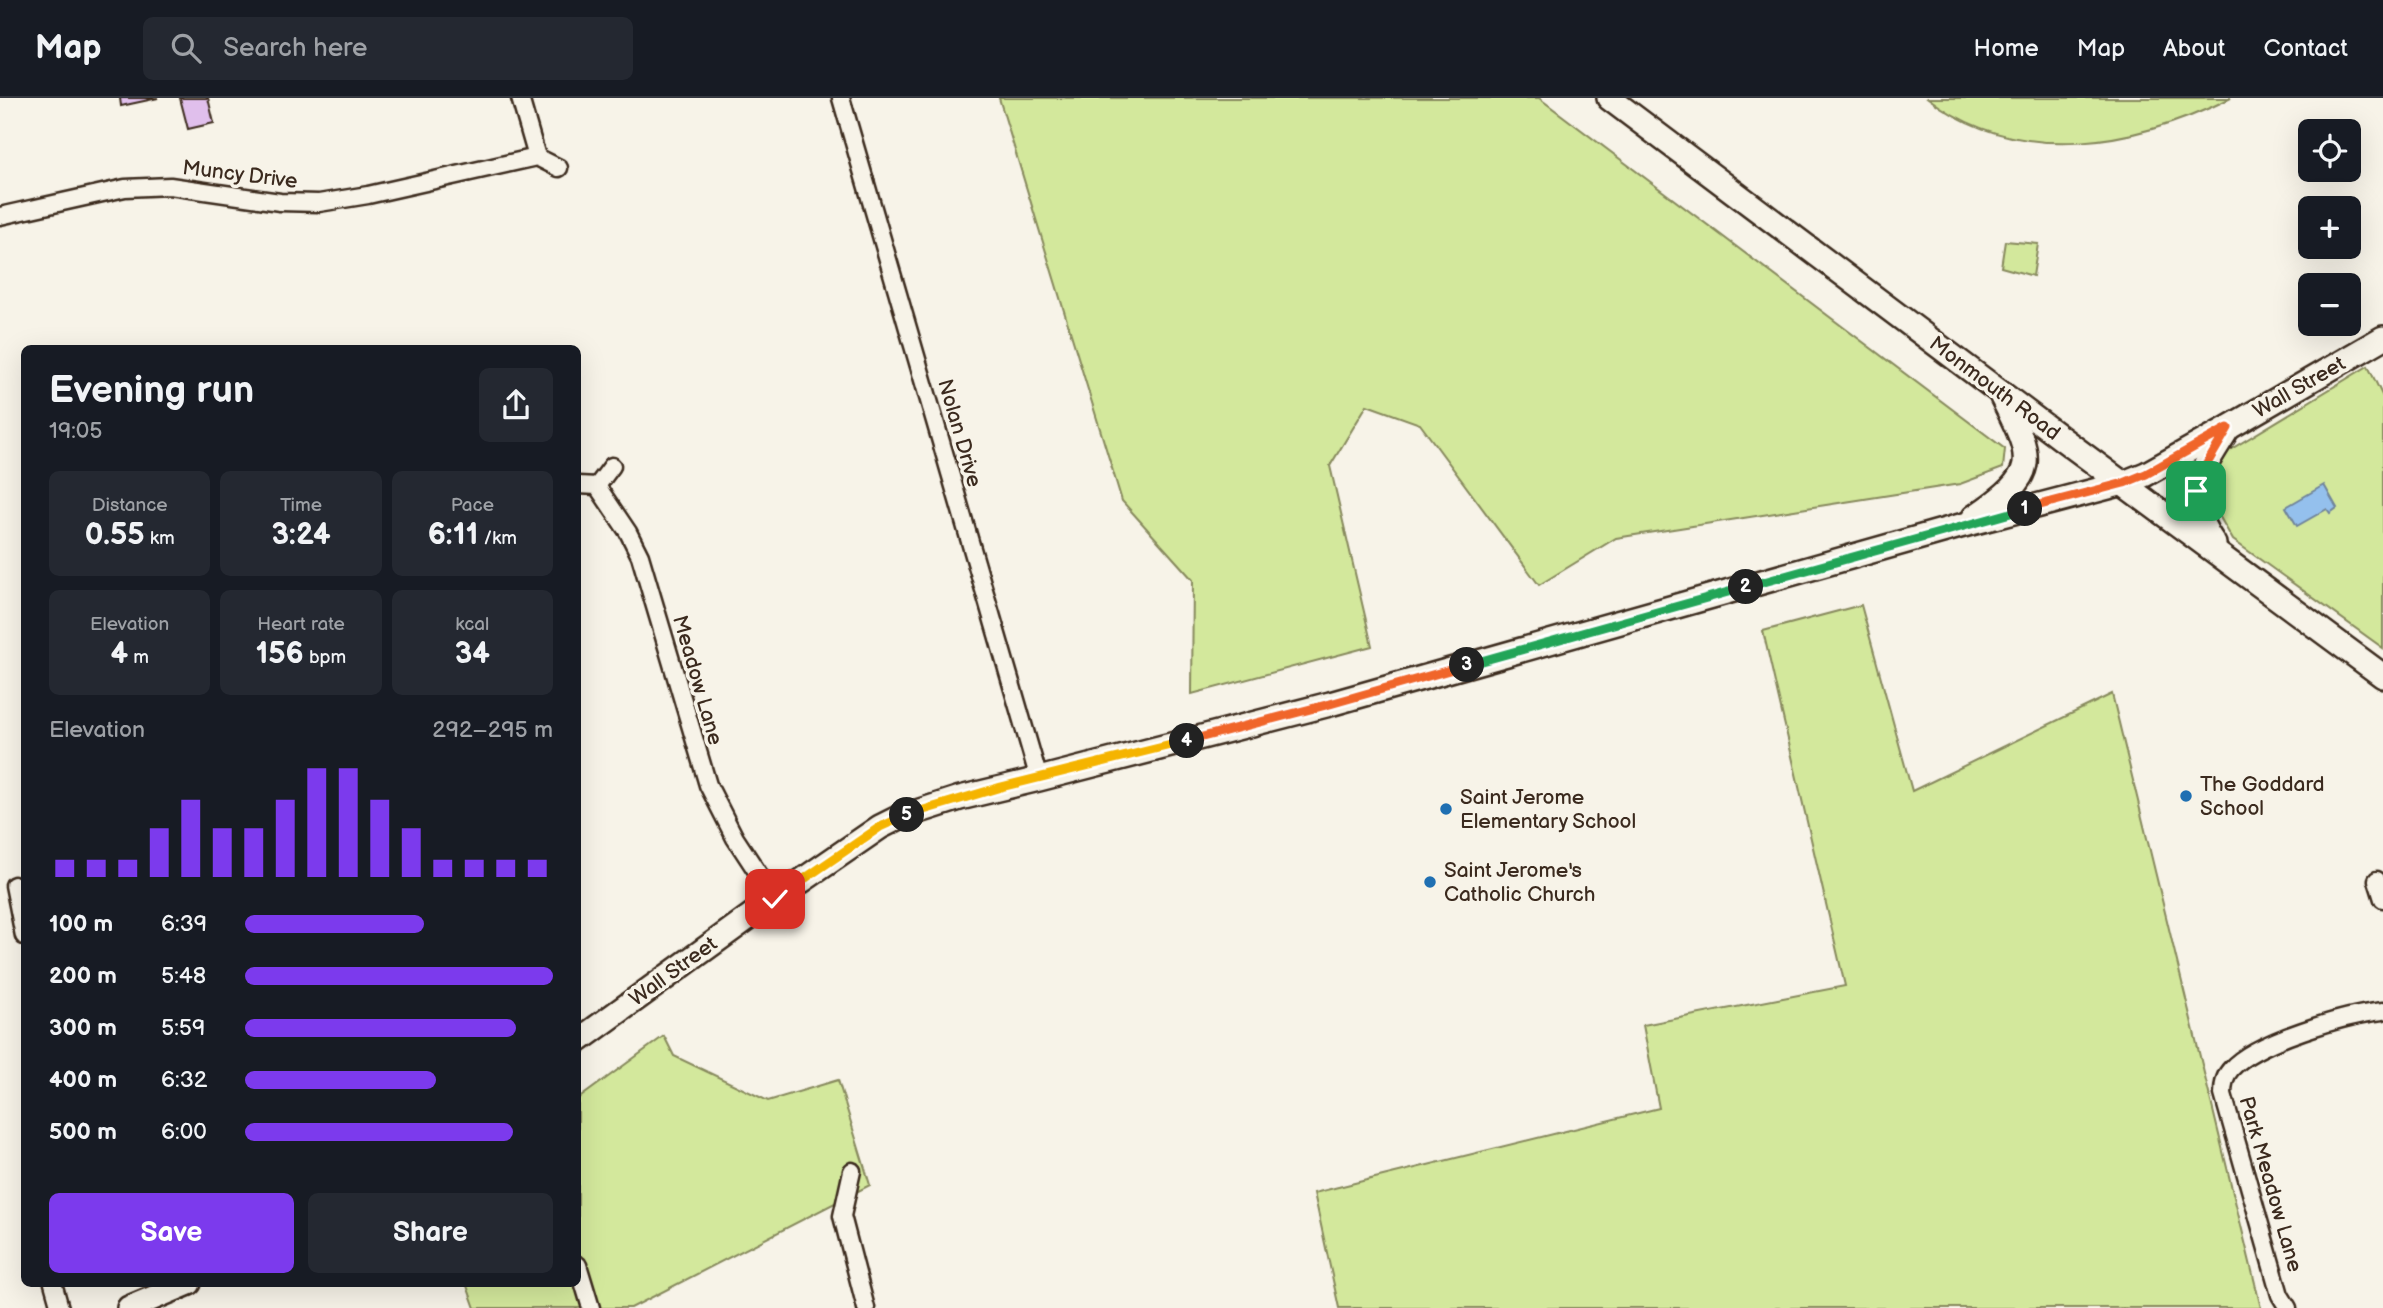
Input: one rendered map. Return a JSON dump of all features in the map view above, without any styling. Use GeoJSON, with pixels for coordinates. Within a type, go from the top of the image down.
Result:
{"type":"FeatureCollection","features":[{"type":"Feature","properties":{"kind":"street"},"geometry":{"type":"LineString","coordinates":[[520,98],[537,157],[559,168]]}},
{"type":"Feature","properties":{"kind":"street","name":"Nolan Drive"},"geometry":{"type":"LineString","coordinates":[[841,98],[1039,779]]}},
{"type":"Feature","properties":{"kind":"street","name":"Monmouth Road"},"geometry":{"type":"LineString","coordinates":[[1609,98],[2383,676]]}},
{"type":"Feature","properties":{"kind":"street","name":"Muncy Drive"},"geometry":{"type":"LineString","coordinates":[[0,216],[145,185],[196,188],[280,202],[319,203],[369,195],[537,157]]}},
{"type":"Feature","properties":{"kind":"street","name":"Wall Street"},"geometry":{"type":"LineString","coordinates":[[581,1039],[775,899],[856,843],[898,818],[970,795],[1330,704],[1960,526],[2124,483],[2146,474],[2383,338]]}},
{"type":"Feature","properties":{"kind":"street"},"geometry":{"type":"LineString","coordinates":[[1960,526],[2008,492],[2024,469],[2026,455],[2022,438],[1999,391]]}},
{"type":"Feature","properties":{"kind":"street"},"geometry":{"type":"LineString","coordinates":[[2224,558],[2200,524],[2195,495],[2205,467],[2228,428]]}},
{"type":"Feature","properties":{"kind":"street"},"geometry":{"type":"LineString","coordinates":[[581,485],[597,486],[612,466]]}},
{"type":"Feature","properties":{"kind":"street","name":"Meadow Lane"},"geometry":{"type":"LineString","coordinates":[[597,486],[640,555],[708,785],[736,838],[775,899]]}},
{"type":"Feature","properties":{"kind":"street"},"geometry":{"type":"LineString","coordinates":[[2376,880],[2383,899]]}},
{"type":"Feature","properties":{"kind":"street"},"geometry":{"type":"LineString","coordinates":[[14,885],[21,921]]}},
{"type":"Feature","properties":{"kind":"street","name":"Park Meadow Lane"},"geometry":{"type":"LineString","coordinates":[[2288,1308],[2280,1295],[2222,1085],[2231,1068],[2257,1051],[2308,1029],[2383,1011]]}},
{"type":"Feature","properties":{"kind":"street"},"geometry":{"type":"LineString","coordinates":[[852,1171],[842,1216],[866,1308]]}},
{"type":"Feature","properties":{"kind":"street"},"geometry":{"type":"LineString","coordinates":[[581,1275],[591,1308]]}},
{"type":"Feature","properties":{"kind":"street"},"geometry":{"type":"LineString","coordinates":[[54,1287],[60,1308]]}},
{"type":"Feature","properties":{"kind":"street"},"geometry":{"type":"LineString","coordinates":[[129,1308],[179,1287]]}},
{"type":"Feature","properties":{"kind":"green space"},"geometry":{"type":"Polygon","coordinates":[[[999,98],[1539,98],[2005,449],[2003,468],[1960,484],[1616,538],[1539,585],[1420,424],[1367,405],[1330,466],[1372,646],[1192,694],[1193,580],[1122,501],[999,98]]]}},
{"type":"Feature","properties":{"kind":"green space"},"geometry":{"type":"Polygon","coordinates":[[[1928,98],[2231,98],[2156,128],[2078,142],[2038,141],[2000,134],[1963,120],[1928,98]]]}},
{"type":"Feature","properties":{"kind":"green space"},"geometry":{"type":"Polygon","coordinates":[[[2005,241],[2038,244],[2033,276],[2001,267],[2005,241]]]}},
{"type":"Feature","properties":{"kind":"green space"},"geometry":{"type":"Polygon","coordinates":[[[2368,366],[2383,397],[2383,648],[2233,540],[2217,512],[2210,492],[2219,462],[2228,451],[2368,366]]]}},
{"type":"Feature","properties":{"kind":"green space"},"geometry":{"type":"Polygon","coordinates":[[[1861,605],[1912,791],[2112,694],[2261,1308],[1339,1308],[1314,1193],[1659,1108],[1643,1025],[1845,986],[1763,631],[1861,605]]]}},
{"type":"Feature","properties":{"kind":"green space"},"geometry":{"type":"Polygon","coordinates":[[[664,1036],[674,1056],[768,1101],[838,1080],[870,1185],[631,1308],[475,1308],[467,1287],[581,1287],[581,1097],[664,1036]]]}},
{"type":"Feature","properties":{"kind":"water"},"geometry":{"type":"Polygon","coordinates":[[[2324,485],[2337,508],[2330,513],[2327,509],[2297,526],[2286,507],[2324,485]]]}},
{"type":"Feature","properties":{"kind":"building"},"geometry":{"type":"Polygon","coordinates":[[[120,98],[158,98],[121,106],[120,98]]]}},
{"type":"Feature","properties":{"kind":"building"},"geometry":{"type":"Polygon","coordinates":[[[180,98],[208,98],[214,123],[188,129],[180,98]]]}},
{"type":"Feature","properties":{"kind":"place","name":"The Goddard School"},"geometry":{"type":"Point","coordinates":[2186,796]}},
{"type":"Feature","properties":{"kind":"place","name":"Saint Jerome Elementary School"},"geometry":{"type":"Point","coordinates":[1446,809]}},
{"type":"Feature","properties":{"kind":"place","name":"Saint Jerome's Catholic Church"},"geometry":{"type":"Point","coordinates":[1430,882]}},
{"type":"Feature","properties":{"kind":"route"},"geometry":{"type":"LineString","coordinates":[[775,899],[880,827],[898,818],[1001,787],[1330,704],[1960,526],[2124,483],[2146,474],[2228,428],[2205,467],[2196,491]]}}]}
